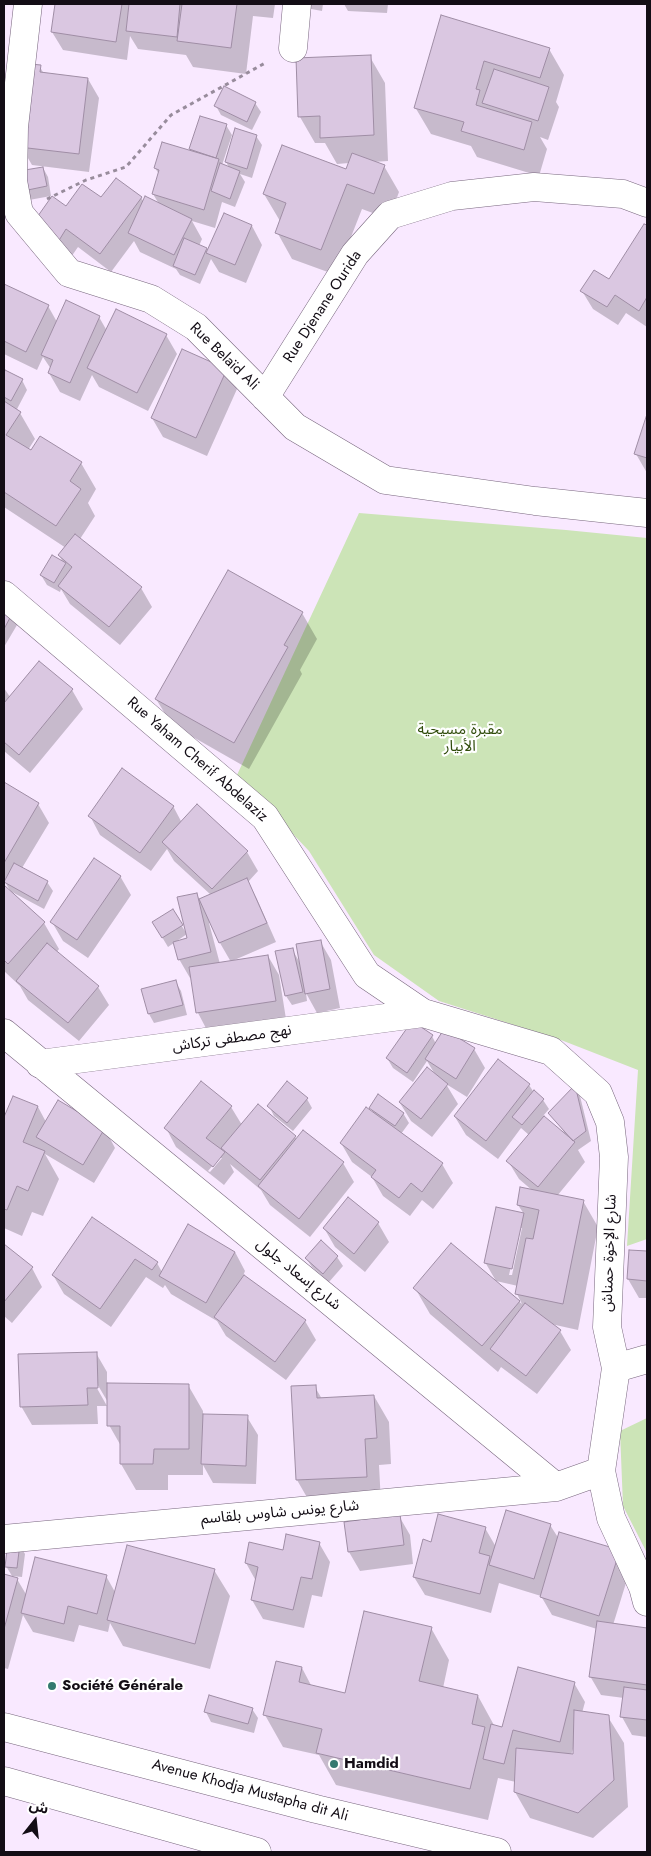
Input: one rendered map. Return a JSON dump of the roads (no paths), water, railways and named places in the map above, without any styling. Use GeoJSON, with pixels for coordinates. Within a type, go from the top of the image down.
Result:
{"type":"FeatureCollection","features":[{"type":"Feature","properties":{"kind":"street","name":"Rue Belaïd Ali"},"geometry":{"type":"LineString","coordinates":[[28,4],[14,127],[13,181],[19,212],[69,273],[151,299],[196,327],[296,427],[385,480],[535,501],[647,514]]}},
{"type":"Feature","properties":{"kind":"street"},"geometry":{"type":"LineString","coordinates":[[293,48],[297,4]]}},
{"type":"Feature","properties":{"kind":"street","name":"Rue Djenane Ourida"},"geometry":{"type":"LineString","coordinates":[[265,397],[355,254],[390,216],[452,196],[534,187],[623,194],[647,203]]}},
{"type":"Feature","properties":{"kind":"street","name":"Rue Yaham Cherif Abdelaziz"},"geometry":{"type":"LineString","coordinates":[[4,595],[265,817],[367,975],[423,1013]]}},
{"type":"Feature","properties":{"kind":"street","name":"نهج مصطفى تركاش"},"geometry":{"type":"LineString","coordinates":[[40,1064],[423,1013]]}},
{"type":"Feature","properties":{"kind":"street","name":"شارع الإخوة حمناش"},"geometry":{"type":"LineString","coordinates":[[423,1013],[551,1051],[598,1093],[610,1122],[614,1157],[607,1327],[616,1368],[601,1470],[611,1518],[643,1587],[647,1602]]}},
{"type":"Feature","properties":{"kind":"street","name":"شارع إسعاد جلول"},"geometry":{"type":"LineString","coordinates":[[4,1033],[556,1487]]}},
{"type":"Feature","properties":{"kind":"street"},"geometry":{"type":"LineString","coordinates":[[616,1368],[647,1359]]}},
{"type":"Feature","properties":{"kind":"street"},"geometry":{"type":"LineString","coordinates":[[556,1487],[601,1470]]}},
{"type":"Feature","properties":{"kind":"street","name":"شارع يونس شاوس بلقاسم"},"geometry":{"type":"LineString","coordinates":[[4,1539],[556,1487]]}},
{"type":"Feature","properties":{"kind":"street","name":"Avenue Khodja Mustapha dit Ali"},"geometry":{"type":"LineString","coordinates":[[4,1727],[316,1809],[498,1852]]}},
{"type":"Feature","properties":{"kind":"street"},"geometry":{"type":"LineString","coordinates":[[4,1780],[257,1852]]}},
{"type":"Feature","properties":{"kind":"place","name":"Société Générale"},"geometry":{"type":"Point","coordinates":[52,1686]}},
{"type":"Feature","properties":{"kind":"place","name":"Hamdid"},"geometry":{"type":"Point","coordinates":[334,1764]}},
{"type":"Feature","properties":{"kind":"park label","name":"مقبرة مسيحية الأبيار"},"geometry":{"type":"Point","coordinates":[460,738]}}]}
